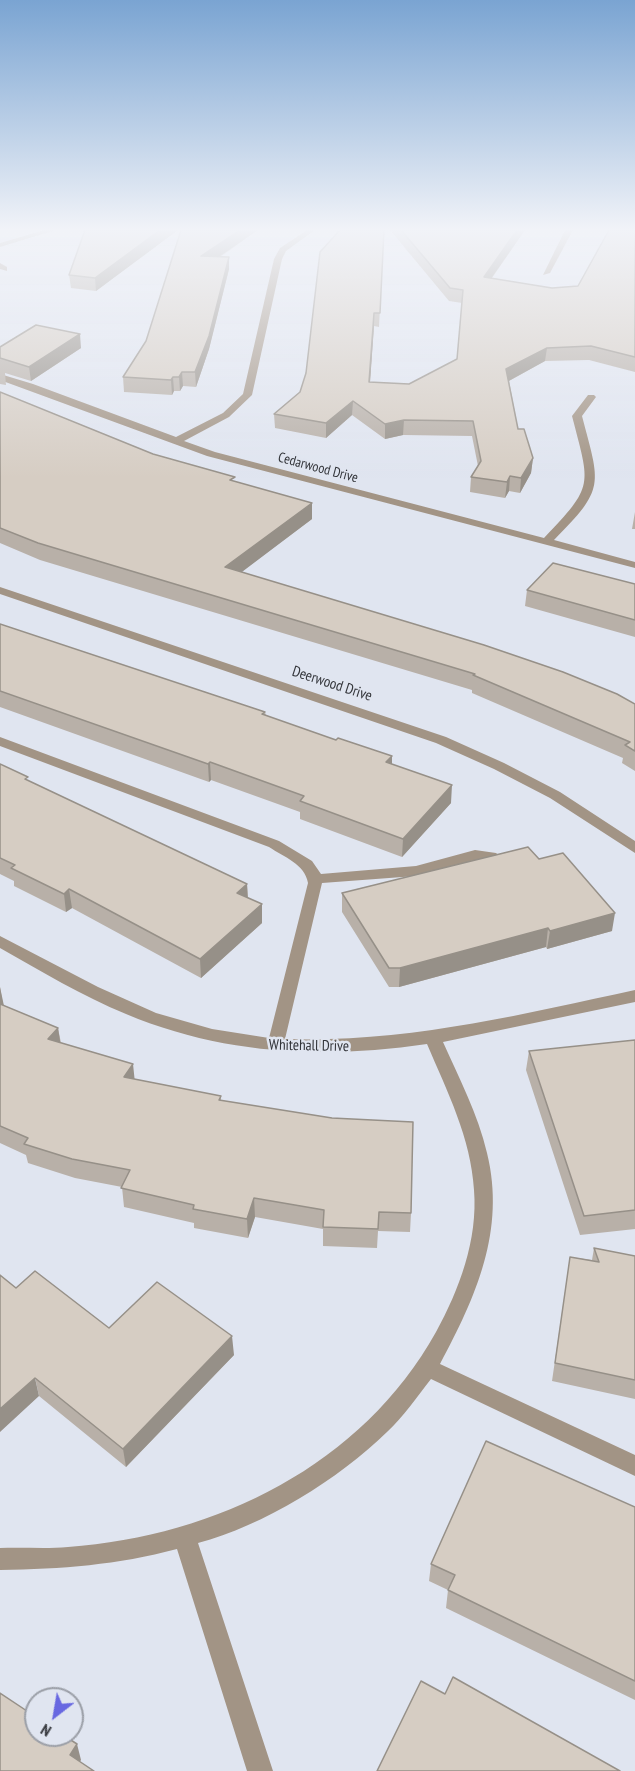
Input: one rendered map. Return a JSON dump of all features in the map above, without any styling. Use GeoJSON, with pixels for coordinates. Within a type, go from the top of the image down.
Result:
{"type":"FeatureCollection","features":[{"type":"Feature","properties":{"kind":"street"},"geometry":{"type":"LineString","coordinates":[[176,441],[226,415],[247,395],[266,313]]}},
{"type":"Feature","properties":{"kind":"street","name":"Cedarwood Drive"},"geometry":{"type":"LineString","coordinates":[[0,377],[30,386],[211,454],[635,565]]}},
{"type":"Feature","properties":{"kind":"street"},"geometry":{"type":"LineString","coordinates":[[546,542],[582,504],[590,488],[590,471],[577,416],[591,397]]}},
{"type":"Feature","properties":{"kind":"street","name":"Deerwood Drive"},"geometry":{"type":"LineString","coordinates":[[0,590],[456,745],[546,789],[635,848]]}},
{"type":"Feature","properties":{"kind":"street"},"geometry":{"type":"LineString","coordinates":[[0,741],[266,841],[307,864],[315,879],[275,1046]]}},
{"type":"Feature","properties":{"kind":"street"},"geometry":{"type":"LineString","coordinates":[[315,879],[416,871],[475,855],[491,856],[506,864]]}},
{"type":"Feature","properties":{"kind":"street","name":"Whitehall Drive"},"geometry":{"type":"LineString","coordinates":[[0,941],[149,1017],[207,1034],[275,1046],[334,1048],[433,1038],[635,996]]}},
{"type":"Feature","properties":{"kind":"street"},"geometry":{"type":"LineString","coordinates":[[0,1559],[80,1559],[132,1551],[185,1538],[236,1520],[285,1497],[333,1465],[372,1432],[409,1392],[450,1329],[477,1262],[483,1227],[484,1192],[471,1127],[433,1038]]}},
{"type":"Feature","properties":{"kind":"street"},"geometry":{"type":"LineString","coordinates":[[426,1367],[635,1466]]}},
{"type":"Feature","properties":{"kind":"street"},"geometry":{"type":"LineString","coordinates":[[185,1538],[260,1771]]}},
{"type":"Feature","properties":{"kind":"building"},"geometry":{"type":"Polygon","coordinates":[[[155,313],[215,313],[209,336],[195,372],[182,372],[179,377],[173,377],[171,380],[123,377],[146,341],[155,313]]]}},
{"type":"Feature","properties":{"kind":"building"},"geometry":{"type":"Polygon","coordinates":[[[313,313],[380,313],[374,313],[369,382],[409,384],[457,359],[461,313],[635,313],[635,357],[591,346],[547,348],[506,369],[518,429],[524,429],[533,458],[521,478],[510,476],[507,482],[471,477],[481,461],[473,421],[404,420],[385,424],[353,401],[326,423],[274,414],[300,392],[306,373],[313,313]]]}},
{"type":"Feature","properties":{"kind":"building"},"geometry":{"type":"Polygon","coordinates":[[[36,325],[80,334],[29,367],[0,358],[0,347],[36,325]]]}},
{"type":"Feature","properties":{"kind":"building"},"geometry":{"type":"Polygon","coordinates":[[[0,392],[153,454],[235,477],[230,480],[312,503],[225,567],[484,645],[563,672],[617,694],[635,704],[635,751],[625,745],[630,742],[473,675],[475,674],[38,543],[0,528],[0,392]]]}},
{"type":"Feature","properties":{"kind":"building"},"geometry":{"type":"Polygon","coordinates":[[[553,563],[635,584],[635,620],[527,590],[553,563]]]}},
{"type":"Feature","properties":{"kind":"building"},"geometry":{"type":"Polygon","coordinates":[[[0,624],[265,712],[262,714],[336,740],[338,738],[392,756],[386,762],[452,785],[403,839],[300,801],[304,796],[0,691],[0,624]]]}},
{"type":"Feature","properties":{"kind":"building"},"geometry":{"type":"Polygon","coordinates":[[[0,764],[28,777],[25,779],[247,884],[237,893],[262,904],[200,959],[69,889],[64,894],[11,868],[15,865],[0,858],[0,764]]]}},
{"type":"Feature","properties":{"kind":"building"},"geometry":{"type":"Polygon","coordinates":[[[528,847],[539,859],[563,853],[615,913],[550,931],[548,928],[400,968],[389,968],[342,893],[528,847]]]}},
{"type":"Feature","properties":{"kind":"building"},"geometry":{"type":"Polygon","coordinates":[[[0,1004],[58,1028],[48,1039],[133,1064],[124,1077],[221,1096],[219,1100],[332,1118],[413,1122],[411,1213],[379,1212],[378,1229],[323,1227],[324,1210],[254,1198],[247,1219],[193,1209],[194,1205],[121,1188],[130,1170],[72,1159],[24,1144],[28,1138],[0,1126],[0,1004]]]}},
{"type":"Feature","properties":{"kind":"building"},"geometry":{"type":"Polygon","coordinates":[[[635,1040],[635,1210],[584,1216],[529,1051],[635,1040]]]}},
{"type":"Feature","properties":{"kind":"building"},"geometry":{"type":"Polygon","coordinates":[[[594,1248],[635,1256],[635,1380],[555,1363],[570,1257],[599,1262],[594,1248]]]}},
{"type":"Feature","properties":{"kind":"building"},"geometry":{"type":"Polygon","coordinates":[[[35,1271],[109,1328],[157,1282],[232,1336],[123,1449],[35,1378],[0,1409],[0,1275],[16,1288],[35,1271]]]}},
{"type":"Feature","properties":{"kind":"building"},"geometry":{"type":"Polygon","coordinates":[[[486,1441],[635,1507],[635,1681],[448,1590],[455,1575],[431,1564],[486,1441]]]}},
{"type":"Feature","properties":{"kind":"building"},"geometry":{"type":"Polygon","coordinates":[[[453,1677],[620,1771],[377,1771],[421,1681],[445,1694],[453,1677]]]}},
{"type":"Feature","properties":{"kind":"building"},"geometry":{"type":"Polygon","coordinates":[[[0,1693],[24,1709],[24,1747],[75,1747],[70,1755],[94,1771],[0,1771],[0,1693]]]}}]}
